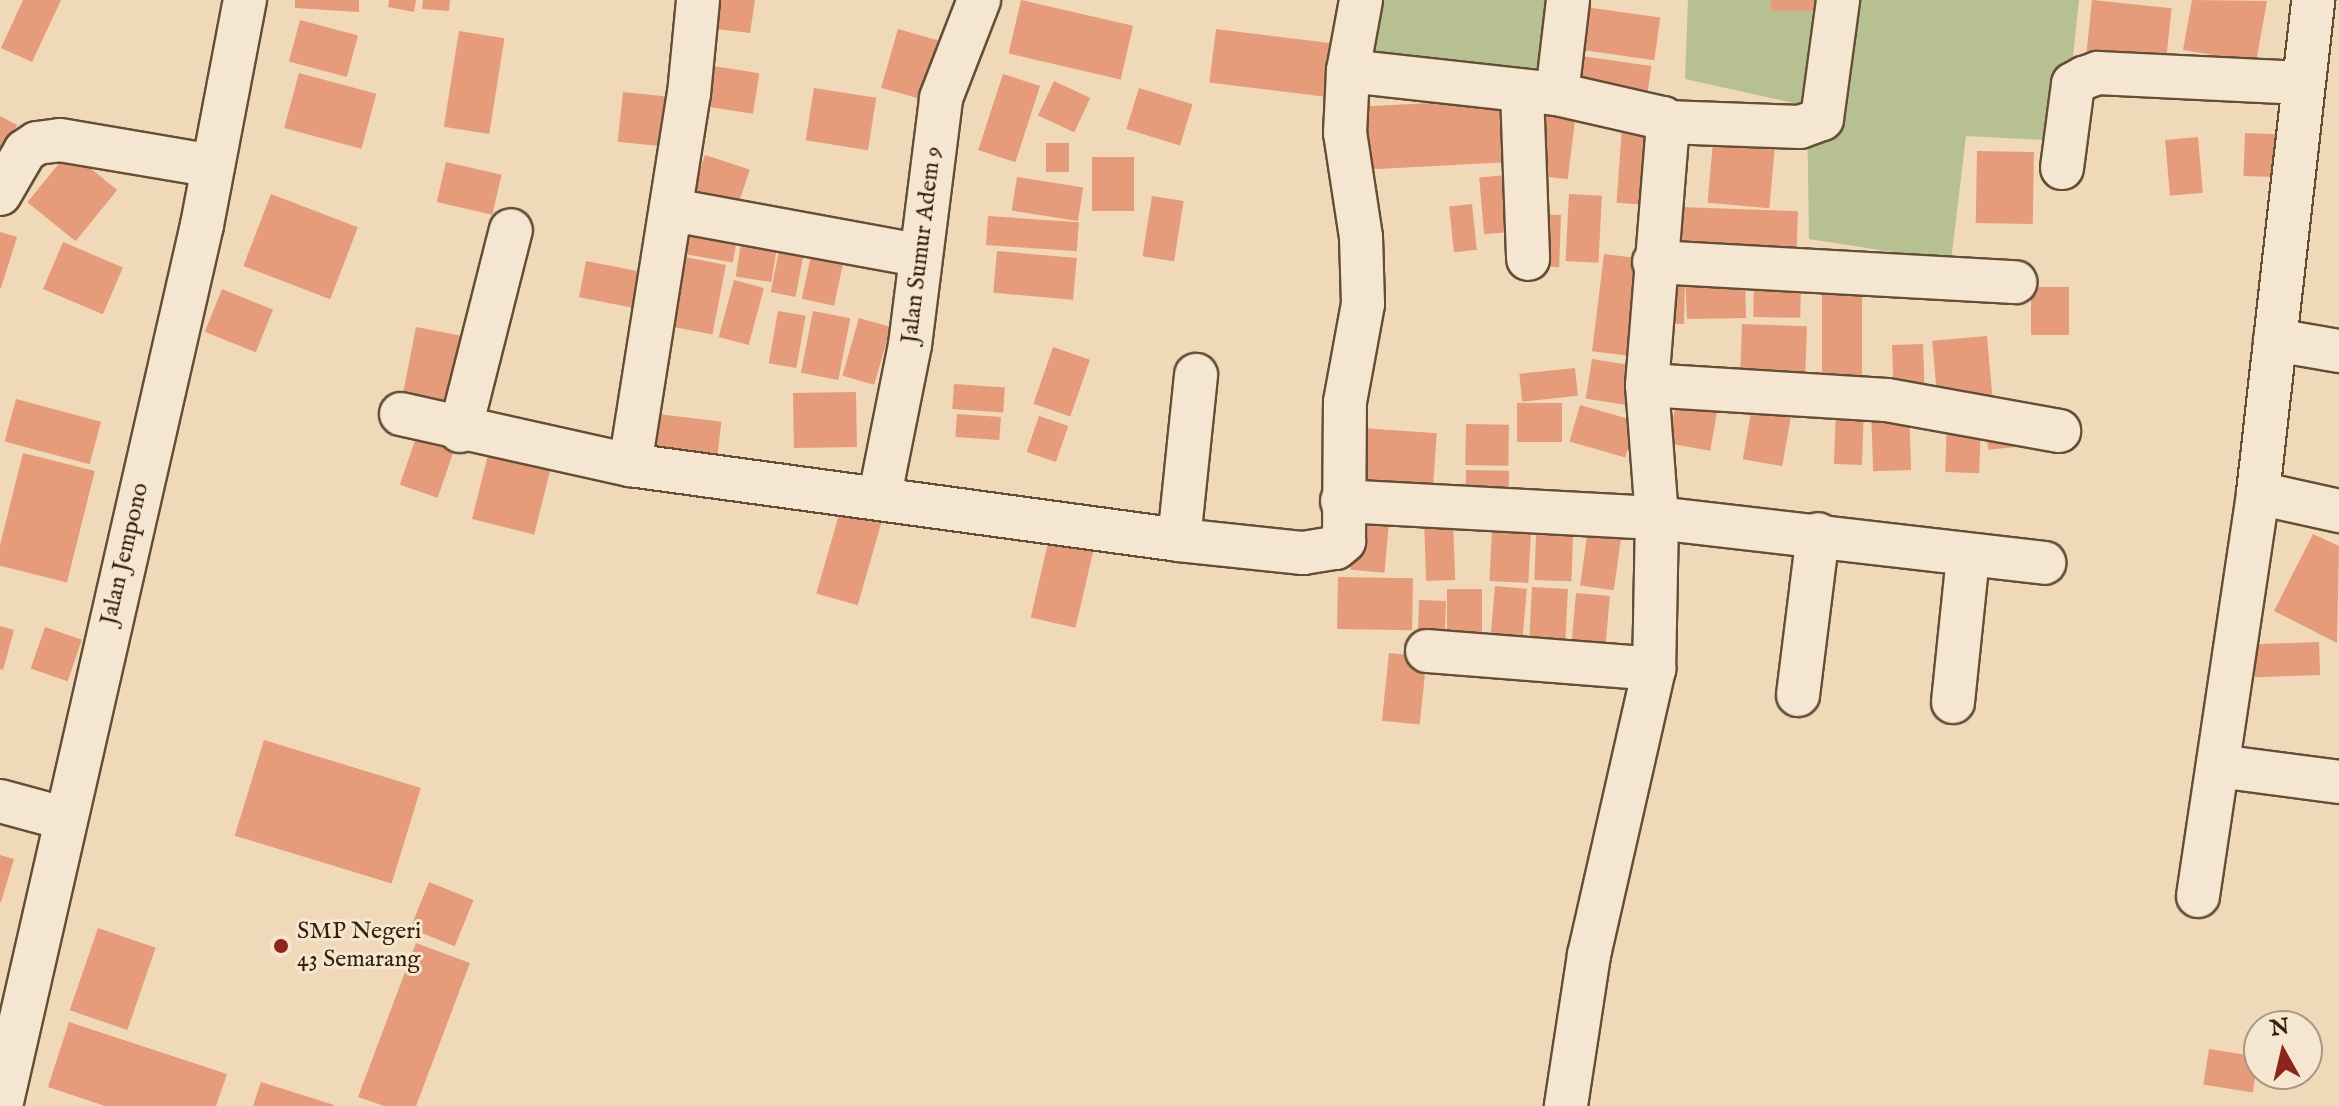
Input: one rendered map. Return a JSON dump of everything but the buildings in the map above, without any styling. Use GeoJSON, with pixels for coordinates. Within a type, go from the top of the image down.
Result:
{"type":"FeatureCollection","features":[{"type":"Feature","properties":{"kind":"street","name":"Jalan Jempono"},"geometry":{"type":"LineString","coordinates":[[1,1106],[63,818],[213,166],[245,0]]}},
{"type":"Feature","properties":{"kind":"street"},"geometry":{"type":"LineString","coordinates":[[630,465],[672,210],[698,0]]}},
{"type":"Feature","properties":{"kind":"street","name":"Jalan Sumur Adem 9"},"geometry":{"type":"LineString","coordinates":[[880,495],[910,345],[918,255],[941,98],[979,0]]}},
{"type":"Feature","properties":{"kind":"street"},"geometry":{"type":"LineString","coordinates":[[401,414],[460,431],[630,465],[880,495],[1179,540],[1303,553],[1328,551],[1344,541],[1345,402],[1364,271],[1345,133],[1348,71],[1361,0]]}},
{"type":"Feature","properties":{"kind":"street"},"geometry":{"type":"LineString","coordinates":[[1528,259],[1540,93],[1568,0]]}},
{"type":"Feature","properties":{"kind":"street"},"geometry":{"type":"LineString","coordinates":[[1348,71],[1540,93],[1666,122],[1800,127],[1822,119],[1838,0]]}},
{"type":"Feature","properties":{"kind":"street"},"geometry":{"type":"LineString","coordinates":[[2198,896],[2258,493],[2313,0]]}},
{"type":"Feature","properties":{"kind":"street"},"geometry":{"type":"LineString","coordinates":[[2062,168],[2073,84],[2098,73],[2302,83]]}},
{"type":"Feature","properties":{"kind":"street"},"geometry":{"type":"LineString","coordinates":[[1566,1106],[1589,955],[1654,669],[1657,518],[1647,385],[1666,122]]}},
{"type":"Feature","properties":{"kind":"street"},"geometry":{"type":"LineString","coordinates":[[0,194],[25,151],[37,143],[60,140],[213,166]]}},
{"type":"Feature","properties":{"kind":"street"},"geometry":{"type":"LineString","coordinates":[[672,210],[918,255]]}},
{"type":"Feature","properties":{"kind":"street"},"geometry":{"type":"LineString","coordinates":[[460,431],[511,230]]}},
{"type":"Feature","properties":{"kind":"street"},"geometry":{"type":"LineString","coordinates":[[1654,262],[2015,282]]}},
{"type":"Feature","properties":{"kind":"street"},"geometry":{"type":"LineString","coordinates":[[2275,340],[2339,351]]}},
{"type":"Feature","properties":{"kind":"street"},"geometry":{"type":"LineString","coordinates":[[1179,540],[1196,375]]}},
{"type":"Feature","properties":{"kind":"street"},"geometry":{"type":"LineString","coordinates":[[1647,385],[1887,400],[2059,431]]}},
{"type":"Feature","properties":{"kind":"street"},"geometry":{"type":"LineString","coordinates":[[2258,493],[2339,511]]}},
{"type":"Feature","properties":{"kind":"street"},"geometry":{"type":"LineString","coordinates":[[1342,501],[1657,518],[1818,534],[1968,557],[2044,563]]}},
{"type":"Feature","properties":{"kind":"street"},"geometry":{"type":"LineString","coordinates":[[1798,695],[1818,534]]}},
{"type":"Feature","properties":{"kind":"street"},"geometry":{"type":"LineString","coordinates":[[1953,702],[1968,557]]}},
{"type":"Feature","properties":{"kind":"street"},"geometry":{"type":"LineString","coordinates":[[1427,651],[1654,669]]}},
{"type":"Feature","properties":{"kind":"street"},"geometry":{"type":"LineString","coordinates":[[2218,766],[2339,782]]}},
{"type":"Feature","properties":{"kind":"street"},"geometry":{"type":"LineString","coordinates":[[0,801],[63,818]]}},
{"type":"Feature","properties":{"kind":"green space"},"geometry":{"type":"Polygon","coordinates":[[[1379,0],[1549,0],[1540,75],[1371,59],[1379,0]]]}},
{"type":"Feature","properties":{"kind":"green space"},"geometry":{"type":"Polygon","coordinates":[[[1688,0],[2079,0],[2064,141],[1966,136],[1951,261],[1809,239],[1807,106],[1685,79],[1688,0]]]}},
{"type":"Feature","properties":{"kind":"place","name":"SMP Negeri 43 Semarang"},"geometry":{"type":"Point","coordinates":[281,946]}}]}
